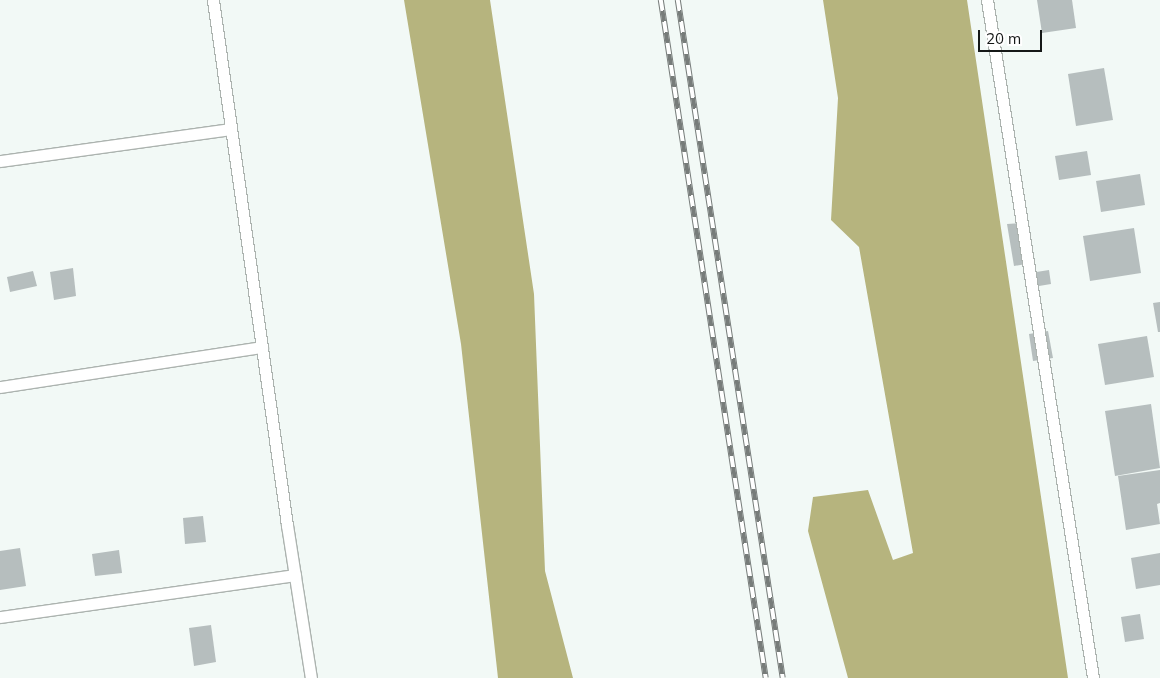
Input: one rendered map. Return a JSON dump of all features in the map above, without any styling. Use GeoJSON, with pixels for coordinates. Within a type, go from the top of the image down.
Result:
{"type":"FeatureCollection","features":[{"type":"Feature","properties":{"kind":"lane"},"geometry":{"type":"LineString","coordinates":[[213,0],[311,678]]}},
{"type":"Feature","properties":{"kind":"lane"},"geometry":{"type":"LineString","coordinates":[[987,0],[1093,678]]}},
{"type":"Feature","properties":{"kind":"lane"},"geometry":{"type":"LineString","coordinates":[[0,161],[231,129]]}},
{"type":"Feature","properties":{"kind":"lane"},"geometry":{"type":"LineString","coordinates":[[0,386],[262,347]]}},
{"type":"Feature","properties":{"kind":"lane"},"geometry":{"type":"LineString","coordinates":[[0,617],[295,575]]}},
{"type":"Feature","properties":{"kind":"shaded area"},"geometry":{"type":"Polygon","coordinates":[[[404,0],[490,0],[534,294],[545,571],[573,678],[498,678],[461,344],[404,0]]]}},
{"type":"Feature","properties":{"kind":"shaded area"},"geometry":{"type":"Polygon","coordinates":[[[823,0],[967,0],[1068,678],[848,678],[808,531],[813,497],[868,490],[893,560],[913,553],[859,247],[831,220],[838,98],[823,0]]]}},
{"type":"Feature","properties":{"kind":"building"},"geometry":{"type":"Polygon","coordinates":[[[1037,0],[1072,0],[1076,28],[1042,33],[1037,0]]]}},
{"type":"Feature","properties":{"kind":"building"},"geometry":{"type":"Polygon","coordinates":[[[1104,68],[1113,120],[1076,126],[1068,74],[1104,68]]]}},
{"type":"Feature","properties":{"kind":"building"},"geometry":{"type":"Polygon","coordinates":[[[1087,151],[1091,175],[1059,180],[1055,156],[1087,151]]]}},
{"type":"Feature","properties":{"kind":"building"},"geometry":{"type":"Polygon","coordinates":[[[1140,174],[1145,205],[1101,212],[1096,181],[1140,174]]]}},
{"type":"Feature","properties":{"kind":"building"},"geometry":{"type":"Polygon","coordinates":[[[1020,223],[1026,264],[1014,266],[1007,224],[1020,223]]]}},
{"type":"Feature","properties":{"kind":"building"},"geometry":{"type":"Polygon","coordinates":[[[1134,228],[1141,273],[1090,281],[1083,236],[1134,228]]]}},
{"type":"Feature","properties":{"kind":"building"},"geometry":{"type":"Polygon","coordinates":[[[73,268],[76,296],[54,300],[50,272],[73,268]]]}},
{"type":"Feature","properties":{"kind":"building"},"geometry":{"type":"Polygon","coordinates":[[[1049,270],[1051,284],[1033,287],[1030,273],[1049,270]]]}},
{"type":"Feature","properties":{"kind":"building"},"geometry":{"type":"Polygon","coordinates":[[[33,271],[37,286],[10,292],[7,277],[33,271]]]}},
{"type":"Feature","properties":{"kind":"building"},"geometry":{"type":"Polygon","coordinates":[[[1160,302],[1160,332],[1158,332],[1153,303],[1160,302]]]}},
{"type":"Feature","properties":{"kind":"building"},"geometry":{"type":"Polygon","coordinates":[[[1048,331],[1053,358],[1033,361],[1029,334],[1048,331]]]}},
{"type":"Feature","properties":{"kind":"building"},"geometry":{"type":"Polygon","coordinates":[[[1147,336],[1154,377],[1105,385],[1098,344],[1147,336]]]}},
{"type":"Feature","properties":{"kind":"building"},"geometry":{"type":"Polygon","coordinates":[[[1151,404],[1160,468],[1115,476],[1105,411],[1151,404]]]}},
{"type":"Feature","properties":{"kind":"building"},"geometry":{"type":"Polygon","coordinates":[[[1160,470],[1160,503],[1157,504],[1160,524],[1126,530],[1118,476],[1160,470]]]}},
{"type":"Feature","properties":{"kind":"building"},"geometry":{"type":"Polygon","coordinates":[[[203,516],[206,542],[185,544],[183,518],[203,516]]]}},
{"type":"Feature","properties":{"kind":"building"},"geometry":{"type":"Polygon","coordinates":[[[20,548],[26,586],[0,590],[0,551],[20,548]]]}},
{"type":"Feature","properties":{"kind":"building"},"geometry":{"type":"Polygon","coordinates":[[[119,550],[122,573],[95,576],[92,554],[119,550]]]}},
{"type":"Feature","properties":{"kind":"building"},"geometry":{"type":"Polygon","coordinates":[[[1160,553],[1160,585],[1136,589],[1131,558],[1160,553]]]}},
{"type":"Feature","properties":{"kind":"building"},"geometry":{"type":"Polygon","coordinates":[[[1140,614],[1144,639],[1125,642],[1121,617],[1140,614]]]}},
{"type":"Feature","properties":{"kind":"building"},"geometry":{"type":"Polygon","coordinates":[[[211,625],[216,662],[194,666],[189,628],[211,625]]]}},
{"type":"Feature","properties":{"kind":"railway"},"geometry":{"type":"LineString","coordinates":[[661,0],[766,678]]}},
{"type":"Feature","properties":{"kind":"railway"},"geometry":{"type":"LineString","coordinates":[[678,0],[783,678]]}}]}
